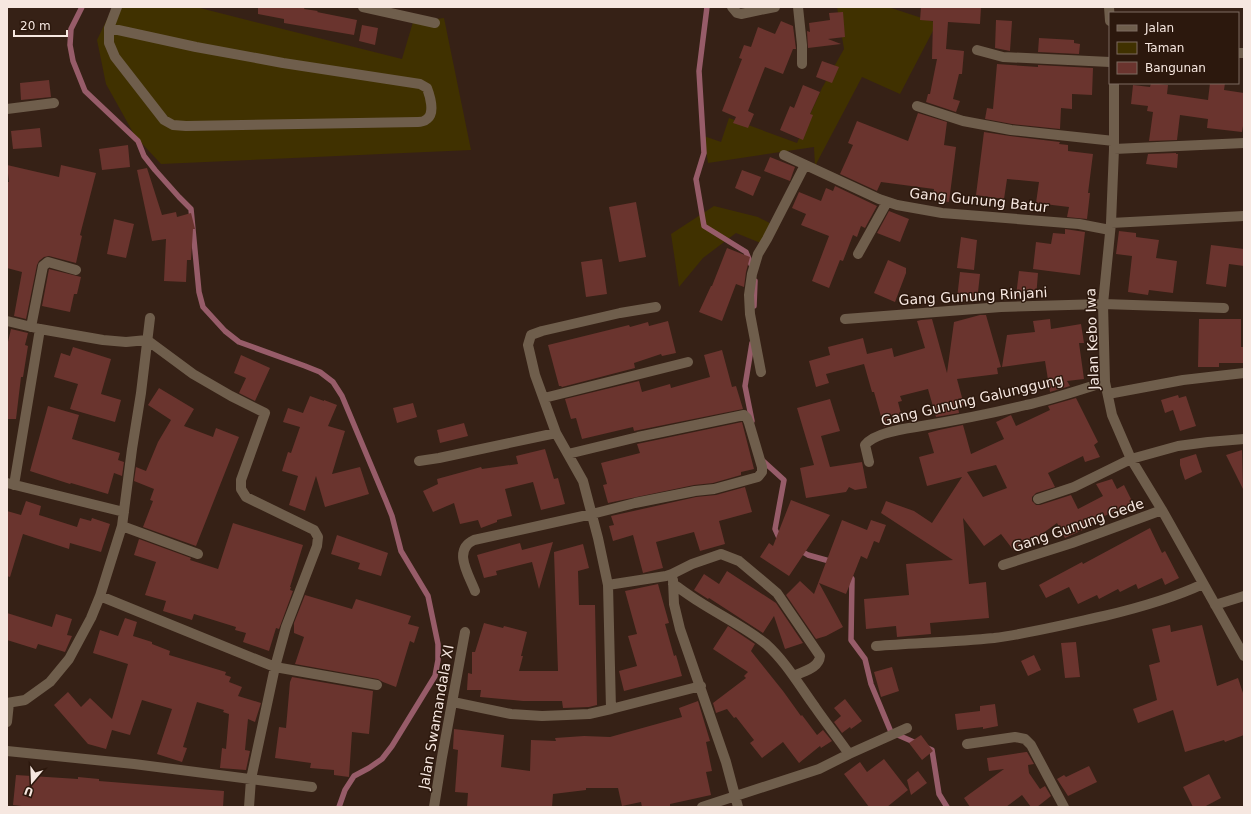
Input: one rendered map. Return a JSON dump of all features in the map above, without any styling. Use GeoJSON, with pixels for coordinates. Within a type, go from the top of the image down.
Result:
{"type":"FeatureCollection","features":[{"type":"Feature","properties":{"kind":"street"},"geometry":{"type":"LineString","coordinates":[[108,28],[276,62],[420,84],[427,88],[430,97],[431,113],[427,119],[418,122],[173,125],[164,120],[115,57],[109,43],[108,28],[117,7]]}},
{"type":"Feature","properties":{"kind":"street"},"geometry":{"type":"LineString","coordinates":[[363,7],[435,23]]}},
{"type":"Feature","properties":{"kind":"street"},"geometry":{"type":"LineString","coordinates":[[732,7],[737,13],[741,14],[775,7]]}},
{"type":"Feature","properties":{"kind":"street"},"geometry":{"type":"LineString","coordinates":[[798,7],[802,45],[802,64]]}},
{"type":"Feature","properties":{"kind":"street"},"geometry":{"type":"LineString","coordinates":[[977,50],[1009,58],[1109,62]]}},
{"type":"Feature","properties":{"kind":"street","name":"Jalan Kebo Iwa"},"geometry":{"type":"LineString","coordinates":[[1114,84],[1114,145],[1110,226],[1102,304],[1105,382],[1112,415],[1131,459],[1162,510],[1244,656]]}},
{"type":"Feature","properties":{"kind":"street"},"geometry":{"type":"LineString","coordinates":[[7,109],[54,104]]}},
{"type":"Feature","properties":{"kind":"street"},"geometry":{"type":"LineString","coordinates":[[917,106],[963,121],[1011,130],[1114,145],[1244,143]]}},
{"type":"Feature","properties":{"kind":"street","name":"Gang Gunung Batur"},"geometry":{"type":"LineString","coordinates":[[784,155],[887,202],[942,213],[1110,226],[1244,216]]}},
{"type":"Feature","properties":{"kind":"street"},"geometry":{"type":"LineString","coordinates":[[761,372],[750,314],[749,295],[752,274],[758,254],[805,165]]}},
{"type":"Feature","properties":{"kind":"street"},"geometry":{"type":"LineString","coordinates":[[858,254],[887,202]]}},
{"type":"Feature","properties":{"kind":"street"},"geometry":{"type":"LineString","coordinates":[[76,270],[52,262],[48,262],[43,266],[36,328],[10,484],[124,512]]}},
{"type":"Feature","properties":{"kind":"street","name":"Gang Gunung Rinjani"},"geometry":{"type":"LineString","coordinates":[[846,319],[1001,308],[1102,304],[1224,308]]}},
{"type":"Feature","properties":{"kind":"street"},"geometry":{"type":"LineString","coordinates":[[611,709],[608,585],[598,538],[583,481],[556,433],[535,375],[528,345],[531,335],[620,313],[656,306]]}},
{"type":"Feature","properties":{"kind":"street"},"geometry":{"type":"LineString","coordinates":[[7,722],[8,703],[25,700],[50,682],[68,659],[91,618],[100,596],[122,526],[150,318]]}},
{"type":"Feature","properties":{"kind":"street"},"geometry":{"type":"LineString","coordinates":[[7,321],[36,328],[126,342],[147,340],[193,374],[231,396],[265,413],[241,480],[241,489],[246,497],[314,530],[318,537],[317,546],[286,627],[275,667],[251,779],[249,807]]}},
{"type":"Feature","properties":{"kind":"street"},"geometry":{"type":"LineString","coordinates":[[544,398],[688,362]]}},
{"type":"Feature","properties":{"kind":"street"},"geometry":{"type":"LineString","coordinates":[[1108,394],[1184,380],[1244,373]]}},
{"type":"Feature","properties":{"kind":"street","name":"Gang Gunung Galunggung"},"geometry":{"type":"LineString","coordinates":[[869,462],[865,445],[870,439],[881,435],[903,429],[980,416],[1028,405],[1105,382]]}},
{"type":"Feature","properties":{"kind":"street"},"geometry":{"type":"LineString","coordinates":[[476,591],[462,556],[468,543],[474,540],[635,503],[695,491],[714,489],[758,477],[762,472],[761,462],[747,418],[744,415],[638,437],[568,454]]}},
{"type":"Feature","properties":{"kind":"street"},"geometry":{"type":"LineString","coordinates":[[419,461],[556,433]]}},
{"type":"Feature","properties":{"kind":"street"},"geometry":{"type":"LineString","coordinates":[[1038,499],[1074,487],[1131,459],[1178,446],[1244,439]]}},
{"type":"Feature","properties":{"kind":"street","name":"Gang Gunung Gede"},"geometry":{"type":"LineString","coordinates":[[1003,565],[1072,543],[1162,510]]}},
{"type":"Feature","properties":{"kind":"street"},"geometry":{"type":"LineString","coordinates":[[122,526],[198,554]]}},
{"type":"Feature","properties":{"kind":"street"},"geometry":{"type":"LineString","coordinates":[[608,585],[673,579],[692,564],[720,554],[739,561],[777,593],[820,656],[816,665],[794,676]]}},
{"type":"Feature","properties":{"kind":"street"},"geometry":{"type":"LineString","coordinates":[[673,579],[699,602],[766,644],[780,658],[794,676],[849,754]]}},
{"type":"Feature","properties":{"kind":"street"},"geometry":{"type":"LineString","coordinates":[[673,579],[674,604],[686,646],[726,762],[738,807]]}},
{"type":"Feature","properties":{"kind":"street"},"geometry":{"type":"LineString","coordinates":[[876,646],[979,639],[1053,628],[1139,608],[1183,593],[1203,584]]}},
{"type":"Feature","properties":{"kind":"street"},"geometry":{"type":"LineString","coordinates":[[100,596],[275,667],[377,685]]}},
{"type":"Feature","properties":{"kind":"street"},"geometry":{"type":"LineString","coordinates":[[1215,605],[1244,596]]}},
{"type":"Feature","properties":{"kind":"street","name":"Jalan Swamandala XI"},"geometry":{"type":"LineString","coordinates":[[434,807],[465,632]]}},
{"type":"Feature","properties":{"kind":"street"},"geometry":{"type":"LineString","coordinates":[[452,702],[511,714],[542,716],[589,714],[700,686]]}},
{"type":"Feature","properties":{"kind":"street"},"geometry":{"type":"LineString","coordinates":[[702,807],[819,769],[907,728]]}},
{"type":"Feature","properties":{"kind":"street"},"geometry":{"type":"LineString","coordinates":[[967,744],[1015,737],[1025,739],[1030,745],[1062,806]]}},
{"type":"Feature","properties":{"kind":"street"},"geometry":{"type":"LineString","coordinates":[[7,751],[134,764],[312,787]]}},
{"type":"Feature","properties":{"kind":"green space"},"geometry":{"type":"Polygon","coordinates":[[[113,7],[196,7],[402,59],[413,22],[444,18],[471,150],[161,164],[135,136],[106,84],[97,40],[113,7]]]}},
{"type":"Feature","properties":{"kind":"green space"},"geometry":{"type":"Polygon","coordinates":[[[837,7],[888,7],[937,23],[900,94],[862,77],[815,166],[814,147],[708,163],[704,136],[721,142],[729,118],[797,143],[822,88],[844,49],[837,7]]]}},
{"type":"Feature","properties":{"kind":"green space"},"geometry":{"type":"Polygon","coordinates":[[[714,206],[758,217],[779,228],[763,244],[736,233],[703,258],[679,287],[671,234],[714,206]]]}},
{"type":"Feature","properties":{"kind":"building"},"geometry":{"type":"Polygon","coordinates":[[[258,7],[305,7],[304,9],[357,20],[354,35],[284,23],[284,19],[258,14],[258,7]]]}},
{"type":"Feature","properties":{"kind":"building"},"geometry":{"type":"Polygon","coordinates":[[[921,7],[981,7],[980,24],[948,22],[946,49],[964,51],[962,74],[959,74],[953,99],[960,101],[956,112],[926,102],[928,94],[930,94],[937,59],[932,59],[933,21],[920,20],[921,7]]]}},
{"type":"Feature","properties":{"kind":"building"},"geometry":{"type":"Polygon","coordinates":[[[843,12],[845,37],[828,39],[841,44],[808,48],[807,31],[810,32],[809,23],[830,20],[829,13],[843,12]]]}},
{"type":"Feature","properties":{"kind":"building"},"geometry":{"type":"Polygon","coordinates":[[[996,20],[1012,21],[1010,51],[995,48],[996,20]]]}},
{"type":"Feature","properties":{"kind":"building"},"geometry":{"type":"Polygon","coordinates":[[[781,21],[793,26],[796,49],[793,49],[783,74],[765,67],[748,111],[754,114],[748,128],[733,123],[736,117],[722,111],[742,59],[739,58],[744,45],[751,47],[758,27],[775,34],[781,21]]]}},
{"type":"Feature","properties":{"kind":"building"},"geometry":{"type":"Polygon","coordinates":[[[362,25],[378,28],[375,45],[359,41],[362,25]]]}},
{"type":"Feature","properties":{"kind":"building"},"geometry":{"type":"Polygon","coordinates":[[[1039,38],[1074,40],[1074,43],[1080,44],[1079,54],[1038,52],[1039,38]]]}},
{"type":"Feature","properties":{"kind":"building"},"geometry":{"type":"Polygon","coordinates":[[[822,61],[839,67],[832,83],[816,77],[822,61]]]}},
{"type":"Feature","properties":{"kind":"building"},"geometry":{"type":"Polygon","coordinates":[[[997,64],[1038,67],[1038,65],[1093,68],[1092,95],[1072,94],[1072,109],[1061,108],[1060,129],[1012,124],[985,119],[987,108],[993,109],[997,64]]]}},
{"type":"Feature","properties":{"kind":"building"},"geometry":{"type":"Polygon","coordinates":[[[49,80],[51,97],[21,100],[20,83],[49,80]]]}},
{"type":"Feature","properties":{"kind":"building"},"geometry":{"type":"Polygon","coordinates":[[[1151,84],[1168,85],[1167,94],[1208,100],[1210,84],[1225,84],[1224,90],[1244,93],[1244,120],[1242,132],[1207,128],[1208,119],[1180,115],[1177,140],[1149,141],[1153,112],[1147,111],[1148,106],[1131,104],[1133,85],[1150,87],[1151,84]]]}},
{"type":"Feature","properties":{"kind":"building"},"geometry":{"type":"Polygon","coordinates":[[[803,85],[820,92],[810,114],[813,115],[803,140],[780,130],[790,106],[794,108],[803,85]]]}},
{"type":"Feature","properties":{"kind":"building"},"geometry":{"type":"Polygon","coordinates":[[[918,113],[947,122],[944,145],[956,147],[949,202],[933,200],[934,189],[881,182],[877,191],[840,174],[853,145],[848,143],[857,121],[908,141],[918,113]]]}},
{"type":"Feature","properties":{"kind":"building"},"geometry":{"type":"Polygon","coordinates":[[[40,128],[42,147],[13,149],[11,131],[40,128]]]}},
{"type":"Feature","properties":{"kind":"building"},"geometry":{"type":"Polygon","coordinates":[[[984,132],[1060,142],[1059,144],[1068,145],[1068,151],[1093,154],[1088,193],[1090,193],[1087,219],[1067,217],[1069,207],[1036,203],[1039,182],[1007,179],[1004,199],[976,195],[984,132]]]}},
{"type":"Feature","properties":{"kind":"building"},"geometry":{"type":"Polygon","coordinates":[[[128,145],[130,167],[102,170],[99,149],[128,145]]]}},
{"type":"Feature","properties":{"kind":"building"},"geometry":{"type":"Polygon","coordinates":[[[1148,154],[1178,154],[1177,168],[1146,164],[1148,154]]]}},
{"type":"Feature","properties":{"kind":"building"},"geometry":{"type":"Polygon","coordinates":[[[770,157],[795,167],[790,181],[764,171],[770,157]]]}},
{"type":"Feature","properties":{"kind":"building"},"geometry":{"type":"Polygon","coordinates":[[[7,165],[59,177],[61,165],[96,173],[80,235],[82,236],[76,263],[49,256],[44,257],[39,261],[26,319],[14,316],[22,272],[7,268],[7,182],[9,182],[7,165]]]}},
{"type":"Feature","properties":{"kind":"building"},"geometry":{"type":"Polygon","coordinates":[[[147,168],[162,215],[176,212],[177,217],[191,213],[195,229],[193,229],[191,260],[187,260],[186,282],[164,281],[166,239],[152,241],[137,170],[147,168]]]}},
{"type":"Feature","properties":{"kind":"building"},"geometry":{"type":"Polygon","coordinates":[[[742,170],[761,177],[753,196],[735,188],[742,170]]]}},
{"type":"Feature","properties":{"kind":"building"},"geometry":{"type":"Polygon","coordinates":[[[835,186],[877,206],[865,228],[861,226],[857,237],[853,235],[843,261],[840,260],[829,288],[812,281],[829,236],[801,225],[806,214],[792,208],[799,192],[821,201],[826,188],[833,191],[835,186]]]}},
{"type":"Feature","properties":{"kind":"building"},"geometry":{"type":"Polygon","coordinates":[[[636,202],[646,257],[619,262],[609,207],[636,202]]]}},
{"type":"Feature","properties":{"kind":"building"},"geometry":{"type":"Polygon","coordinates":[[[889,211],[909,219],[900,242],[877,233],[889,211]]]}},
{"type":"Feature","properties":{"kind":"building"},"geometry":{"type":"Polygon","coordinates":[[[114,219],[134,224],[126,258],[107,254],[114,219]]]}},
{"type":"Feature","properties":{"kind":"building"},"geometry":{"type":"Polygon","coordinates":[[[1065,229],[1085,232],[1080,275],[1033,269],[1036,242],[1051,244],[1053,233],[1065,234],[1065,229]]]}},
{"type":"Feature","properties":{"kind":"building"},"geometry":{"type":"Polygon","coordinates":[[[1119,231],[1136,233],[1136,237],[1159,240],[1156,258],[1177,261],[1173,293],[1149,290],[1148,295],[1128,292],[1132,256],[1116,254],[1119,231]]]}},
{"type":"Feature","properties":{"kind":"building"},"geometry":{"type":"Polygon","coordinates":[[[961,237],[977,240],[974,270],[957,268],[961,237]]]}},
{"type":"Feature","properties":{"kind":"building"},"geometry":{"type":"Polygon","coordinates":[[[1211,245],[1244,249],[1244,266],[1229,264],[1226,287],[1206,284],[1211,245]]]}},
{"type":"Feature","properties":{"kind":"building"},"geometry":{"type":"Polygon","coordinates":[[[727,248],[750,257],[744,287],[736,284],[722,321],[699,312],[712,286],[727,248]]]}},
{"type":"Feature","properties":{"kind":"building"},"geometry":{"type":"Polygon","coordinates":[[[602,259],[607,294],[586,297],[581,262],[602,259]]]}},
{"type":"Feature","properties":{"kind":"building"},"geometry":{"type":"Polygon","coordinates":[[[888,260],[906,268],[906,273],[895,302],[874,293],[888,260]]]}},
{"type":"Feature","properties":{"kind":"building"},"geometry":{"type":"Polygon","coordinates":[[[49,269],[81,277],[77,294],[74,294],[70,312],[42,306],[49,269]]]}},
{"type":"Feature","properties":{"kind":"building"},"geometry":{"type":"Polygon","coordinates":[[[1019,271],[1038,273],[1036,298],[1016,296],[1019,271]]]}},
{"type":"Feature","properties":{"kind":"building"},"geometry":{"type":"Polygon","coordinates":[[[960,272],[980,274],[977,301],[957,299],[960,272]]]}},
{"type":"Feature","properties":{"kind":"building"},"geometry":{"type":"Polygon","coordinates":[[[980,315],[986,315],[1001,367],[997,368],[998,374],[957,379],[964,405],[958,407],[959,413],[936,417],[928,389],[900,396],[902,401],[898,402],[903,421],[884,427],[864,364],[826,374],[829,383],[816,387],[809,361],[830,355],[828,347],[863,338],[867,354],[892,348],[894,357],[925,348],[917,321],[921,320],[932,319],[947,373],[954,322],[980,315]]]}},
{"type":"Feature","properties":{"kind":"building"},"geometry":{"type":"Polygon","coordinates":[[[1050,319],[1051,329],[1081,324],[1084,343],[1079,343],[1084,379],[1067,381],[1070,386],[1050,392],[1045,361],[1002,367],[1007,335],[1035,332],[1033,321],[1050,319]]]}},
{"type":"Feature","properties":{"kind":"building"},"geometry":{"type":"Polygon","coordinates":[[[1199,319],[1241,319],[1241,347],[1244,347],[1244,363],[1219,363],[1219,367],[1198,367],[1199,319]]]}},
{"type":"Feature","properties":{"kind":"building"},"geometry":{"type":"Polygon","coordinates":[[[668,321],[676,353],[662,356],[661,354],[634,363],[635,368],[562,387],[559,386],[548,345],[629,325],[630,327],[648,322],[649,326],[668,321]]]}},
{"type":"Feature","properties":{"kind":"building"},"geometry":{"type":"Polygon","coordinates":[[[11,329],[28,333],[25,345],[28,346],[23,377],[21,377],[16,419],[7,419],[7,346],[11,329]]]}},
{"type":"Feature","properties":{"kind":"building"},"geometry":{"type":"Polygon","coordinates":[[[73,347],[111,359],[101,394],[121,400],[115,422],[70,409],[78,384],[54,377],[61,353],[70,356],[73,347]]]}},
{"type":"Feature","properties":{"kind":"building"},"geometry":{"type":"Polygon","coordinates":[[[722,350],[732,387],[736,386],[743,409],[634,431],[633,427],[582,439],[576,418],[571,419],[565,399],[639,381],[642,392],[670,384],[671,388],[710,377],[704,355],[722,350]]]}},
{"type":"Feature","properties":{"kind":"building"},"geometry":{"type":"Polygon","coordinates":[[[241,355],[270,368],[255,401],[239,393],[246,378],[234,373],[241,355]]]}},
{"type":"Feature","properties":{"kind":"building"},"geometry":{"type":"Polygon","coordinates":[[[159,388],[194,409],[184,426],[213,437],[216,428],[239,437],[196,546],[143,527],[153,501],[150,500],[154,489],[134,481],[136,467],[146,471],[158,442],[171,420],[148,405],[159,388]]]}},
{"type":"Feature","properties":{"kind":"building"},"geometry":{"type":"Polygon","coordinates":[[[1178,395],[1179,398],[1186,396],[1196,426],[1180,431],[1173,410],[1165,413],[1161,400],[1178,395]]]}},
{"type":"Feature","properties":{"kind":"building"},"geometry":{"type":"Polygon","coordinates":[[[310,396],[337,405],[328,426],[345,431],[332,474],[360,467],[369,494],[325,507],[316,476],[305,511],[289,505],[298,476],[282,471],[288,452],[291,453],[300,427],[283,422],[288,408],[303,413],[310,396]]]}},
{"type":"Feature","properties":{"kind":"building"},"geometry":{"type":"Polygon","coordinates":[[[1076,398],[1098,442],[1094,445],[1100,457],[1085,462],[1083,456],[1048,473],[1055,487],[1036,493],[1032,497],[1032,501],[1036,505],[1040,505],[1071,495],[1078,509],[1103,496],[1096,484],[1112,479],[1117,489],[1124,485],[1134,505],[1116,514],[1115,511],[1086,525],[1087,528],[1065,538],[1057,523],[1021,549],[1020,547],[1014,551],[1001,534],[984,546],[963,518],[969,584],[986,582],[989,618],[930,623],[931,634],[897,637],[896,626],[866,629],[864,599],[909,595],[906,564],[953,560],[881,513],[886,501],[914,511],[932,523],[962,477],[927,486],[919,457],[934,453],[928,433],[963,425],[971,454],[1004,439],[996,422],[1011,415],[1016,426],[1050,410],[1048,406],[1076,398]],[[996,465],[967,472],[983,497],[1007,488],[996,465]]]}},
{"type":"Feature","properties":{"kind":"building"},"geometry":{"type":"Polygon","coordinates":[[[830,399],[840,431],[821,436],[830,467],[862,462],[867,488],[855,490],[849,487],[846,492],[806,498],[800,468],[814,465],[797,408],[830,399]]]}},
{"type":"Feature","properties":{"kind":"building"},"geometry":{"type":"Polygon","coordinates":[[[413,403],[417,417],[397,423],[393,408],[413,403]]]}},
{"type":"Feature","properties":{"kind":"building"},"geometry":{"type":"Polygon","coordinates":[[[48,406],[79,415],[72,439],[120,453],[118,460],[124,462],[122,476],[114,473],[108,494],[30,471],[48,406]]]}},
{"type":"Feature","properties":{"kind":"building"},"geometry":{"type":"Polygon","coordinates":[[[742,422],[754,469],[741,472],[741,475],[713,483],[694,485],[608,503],[603,485],[607,484],[601,463],[640,453],[637,444],[742,422]]]}},
{"type":"Feature","properties":{"kind":"building"},"geometry":{"type":"Polygon","coordinates":[[[464,423],[468,436],[440,443],[437,430],[464,423]]]}},
{"type":"Feature","properties":{"kind":"building"},"geometry":{"type":"Polygon","coordinates":[[[545,449],[554,479],[558,478],[565,504],[541,510],[533,482],[505,489],[512,516],[497,520],[497,522],[481,528],[478,520],[460,524],[454,503],[433,512],[423,491],[438,484],[437,479],[481,467],[482,469],[518,464],[516,456],[545,449]]]}},
{"type":"Feature","properties":{"kind":"building"},"geometry":{"type":"Polygon","coordinates":[[[1242,450],[1243,489],[1226,455],[1242,450]]]}},
{"type":"Feature","properties":{"kind":"building"},"geometry":{"type":"Polygon","coordinates":[[[1196,454],[1202,472],[1185,480],[1180,465],[1180,459],[1196,454]]]}},
{"type":"Feature","properties":{"kind":"building"},"geometry":{"type":"Polygon","coordinates":[[[745,487],[752,512],[719,521],[725,544],[700,551],[694,532],[656,542],[663,568],[643,573],[633,535],[613,541],[609,526],[614,525],[611,516],[696,497],[716,495],[745,487]]]}},
{"type":"Feature","properties":{"kind":"building"},"geometry":{"type":"Polygon","coordinates":[[[791,500],[830,515],[789,576],[760,557],[769,543],[773,546],[791,500]]]}},
{"type":"Feature","properties":{"kind":"building"},"geometry":{"type":"Polygon","coordinates":[[[26,501],[41,506],[39,515],[77,527],[80,518],[91,521],[92,518],[110,524],[101,552],[70,543],[69,549],[23,534],[10,577],[7,576],[7,511],[21,515],[26,501]]]}},
{"type":"Feature","properties":{"kind":"building"},"geometry":{"type":"Polygon","coordinates":[[[842,520],[867,530],[871,520],[886,525],[879,543],[874,541],[867,559],[861,556],[846,594],[819,583],[843,627],[826,636],[816,639],[786,595],[800,581],[814,594],[842,520]]]}},
{"type":"Feature","properties":{"kind":"building"},"geometry":{"type":"Polygon","coordinates":[[[233,523],[303,545],[290,587],[290,590],[293,591],[279,629],[276,628],[269,651],[243,642],[246,633],[235,630],[236,627],[194,614],[192,620],[163,611],[166,601],[145,595],[156,562],[134,555],[139,539],[191,558],[190,560],[218,569],[233,523]]]}},
{"type":"Feature","properties":{"kind":"building"},"geometry":{"type":"Polygon","coordinates":[[[1150,528],[1162,553],[1165,551],[1179,578],[1165,585],[1162,578],[1138,589],[1136,584],[1120,592],[1118,589],[1099,599],[1097,595],[1078,604],[1069,587],[1046,598],[1039,585],[1082,562],[1083,564],[1150,528]]]}},
{"type":"Feature","properties":{"kind":"building"},"geometry":{"type":"Polygon","coordinates":[[[337,535],[388,553],[381,576],[358,569],[360,563],[331,554],[337,535]]]}},
{"type":"Feature","properties":{"kind":"building"},"geometry":{"type":"Polygon","coordinates":[[[553,542],[539,589],[532,562],[496,571],[497,575],[484,578],[477,555],[520,543],[522,550],[553,542]]]}},
{"type":"Feature","properties":{"kind":"building"},"geometry":{"type":"Polygon","coordinates":[[[583,544],[589,568],[578,571],[579,605],[595,605],[597,705],[589,707],[563,708],[562,701],[523,701],[480,697],[481,690],[467,690],[468,673],[472,674],[472,652],[475,652],[484,623],[527,632],[519,671],[558,671],[554,552],[583,544]]]}},
{"type":"Feature","properties":{"kind":"building"},"geometry":{"type":"Polygon","coordinates":[[[727,571],[776,603],[803,643],[785,649],[774,616],[763,633],[694,590],[704,574],[719,584],[727,571]]]}},
{"type":"Feature","properties":{"kind":"building"},"geometry":{"type":"Polygon","coordinates":[[[658,584],[669,623],[665,624],[674,656],[676,655],[682,676],[624,691],[619,671],[637,666],[628,636],[637,634],[625,591],[658,584]]]}},
{"type":"Feature","properties":{"kind":"building"},"geometry":{"type":"Polygon","coordinates":[[[305,595],[352,609],[356,599],[411,616],[408,624],[419,627],[414,643],[410,641],[396,687],[378,679],[295,664],[304,637],[294,633],[294,623],[305,595]]]}},
{"type":"Feature","properties":{"kind":"building"},"geometry":{"type":"Polygon","coordinates":[[[7,613],[52,627],[56,614],[72,619],[67,635],[72,636],[65,652],[38,644],[36,649],[7,640],[7,613]]]}},
{"type":"Feature","properties":{"kind":"building"},"geometry":{"type":"Polygon","coordinates":[[[125,618],[137,622],[133,636],[152,642],[152,644],[170,651],[169,655],[226,672],[225,675],[231,677],[229,682],[242,687],[238,696],[261,703],[255,722],[248,719],[245,750],[250,751],[246,770],[220,768],[222,748],[226,749],[229,714],[223,712],[224,710],[197,702],[183,747],[187,748],[182,762],[157,754],[172,709],[142,700],[130,735],[112,730],[106,749],[88,744],[54,705],[68,692],[81,707],[90,698],[112,719],[128,664],[93,653],[100,630],[118,636],[125,618]]]}},
{"type":"Feature","properties":{"kind":"building"},"geometry":{"type":"Polygon","coordinates":[[[1170,625],[1171,632],[1202,625],[1217,686],[1238,678],[1244,696],[1244,735],[1225,742],[1224,740],[1185,752],[1173,710],[1138,723],[1133,709],[1157,700],[1149,665],[1160,662],[1152,629],[1170,625]]]}},
{"type":"Feature","properties":{"kind":"building"},"geometry":{"type":"Polygon","coordinates":[[[728,626],[755,644],[751,651],[801,716],[802,715],[817,735],[823,730],[832,741],[821,748],[820,746],[799,763],[783,742],[762,758],[750,743],[754,740],[736,717],[734,718],[727,709],[716,713],[713,703],[746,678],[744,676],[748,672],[713,649],[728,626]]]}},
{"type":"Feature","properties":{"kind":"building"},"geometry":{"type":"Polygon","coordinates":[[[1076,642],[1080,677],[1065,678],[1061,643],[1076,642]]]}},
{"type":"Feature","properties":{"kind":"building"},"geometry":{"type":"Polygon","coordinates":[[[1034,655],[1041,670],[1028,676],[1021,661],[1034,655]]]}},
{"type":"Feature","properties":{"kind":"building"},"geometry":{"type":"Polygon","coordinates":[[[892,667],[899,691],[881,697],[874,672],[892,667]]]}},
{"type":"Feature","properties":{"kind":"building"},"geometry":{"type":"Polygon","coordinates":[[[292,677],[373,691],[369,734],[352,732],[349,777],[334,775],[334,770],[310,768],[311,763],[275,758],[279,727],[286,728],[290,682],[292,677]]]}},
{"type":"Feature","properties":{"kind":"building"},"geometry":{"type":"Polygon","coordinates":[[[845,699],[862,721],[851,729],[850,727],[842,733],[834,722],[841,716],[834,708],[845,699]]]}},
{"type":"Feature","properties":{"kind":"building"},"geometry":{"type":"Polygon","coordinates":[[[698,701],[710,741],[706,742],[712,771],[706,772],[711,795],[670,804],[670,807],[642,807],[641,802],[622,806],[618,788],[586,788],[586,790],[553,794],[552,807],[467,807],[468,793],[455,792],[458,750],[453,749],[454,729],[504,735],[501,767],[530,771],[531,740],[556,741],[555,738],[584,736],[610,737],[682,717],[679,708],[698,701]]]}},
{"type":"Feature","properties":{"kind":"building"},"geometry":{"type":"Polygon","coordinates":[[[995,704],[998,726],[983,729],[983,727],[957,730],[955,714],[980,711],[980,706],[995,704]]]}},
{"type":"Feature","properties":{"kind":"building"},"geometry":{"type":"Polygon","coordinates":[[[921,735],[933,751],[922,760],[909,743],[921,735]]]}},
{"type":"Feature","properties":{"kind":"building"},"geometry":{"type":"Polygon","coordinates":[[[1027,752],[1034,764],[1028,765],[1029,773],[1040,789],[1045,786],[1051,796],[1037,807],[1031,807],[1022,795],[1006,807],[970,807],[964,798],[1004,769],[989,771],[987,758],[1027,752]]]}},
{"type":"Feature","properties":{"kind":"building"},"geometry":{"type":"Polygon","coordinates":[[[884,759],[908,790],[887,807],[869,807],[844,774],[860,762],[867,772],[884,759]]]}},
{"type":"Feature","properties":{"kind":"building"},"geometry":{"type":"Polygon","coordinates":[[[1089,766],[1097,782],[1068,796],[1057,779],[1064,775],[1066,777],[1089,766]]]}},
{"type":"Feature","properties":{"kind":"building"},"geometry":{"type":"Polygon","coordinates":[[[918,771],[927,783],[911,795],[907,780],[918,771]]]}},
{"type":"Feature","properties":{"kind":"building"},"geometry":{"type":"Polygon","coordinates":[[[1209,774],[1221,798],[1204,807],[1193,807],[1183,787],[1209,774]]]}},
{"type":"Feature","properties":{"kind":"building"},"geometry":{"type":"Polygon","coordinates":[[[16,775],[78,779],[78,777],[99,779],[99,781],[224,791],[223,807],[30,807],[13,805],[16,775]]]}},
{"type":"Feature","properties":{"kind":"waterway"},"geometry":{"type":"LineString","coordinates":[[82,7],[71,29],[70,45],[73,61],[85,91],[138,141],[144,156],[191,209],[199,292],[203,307],[225,331],[239,342],[320,372],[333,382],[342,396],[386,501],[392,516],[401,551],[428,596],[438,644],[438,660],[435,676],[392,746],[382,759],[354,776],[345,790],[339,807]]}},
{"type":"Feature","properties":{"kind":"waterway"},"geometry":{"type":"LineString","coordinates":[[707,7],[699,71],[704,153],[696,179],[704,226],[746,252],[753,269]]}},
{"type":"Feature","properties":{"kind":"waterway"},"geometry":{"type":"LineString","coordinates":[[754,306],[755,281]]}},
{"type":"Feature","properties":{"kind":"waterway"},"geometry":{"type":"LineString","coordinates":[[752,343],[745,386],[752,421]]}},
{"type":"Feature","properties":{"kind":"waterway"},"geometry":{"type":"LineString","coordinates":[[762,460],[784,480],[775,529],[779,538],[782,540]]}},
{"type":"Feature","properties":{"kind":"waterway"},"geometry":{"type":"LineString","coordinates":[[798,549],[808,555],[833,562]]}},
{"type":"Feature","properties":{"kind":"waterway"},"geometry":{"type":"LineString","coordinates":[[849,575],[852,579],[851,640],[865,659],[871,684],[891,732],[932,750],[939,794],[947,807]]}}]}
